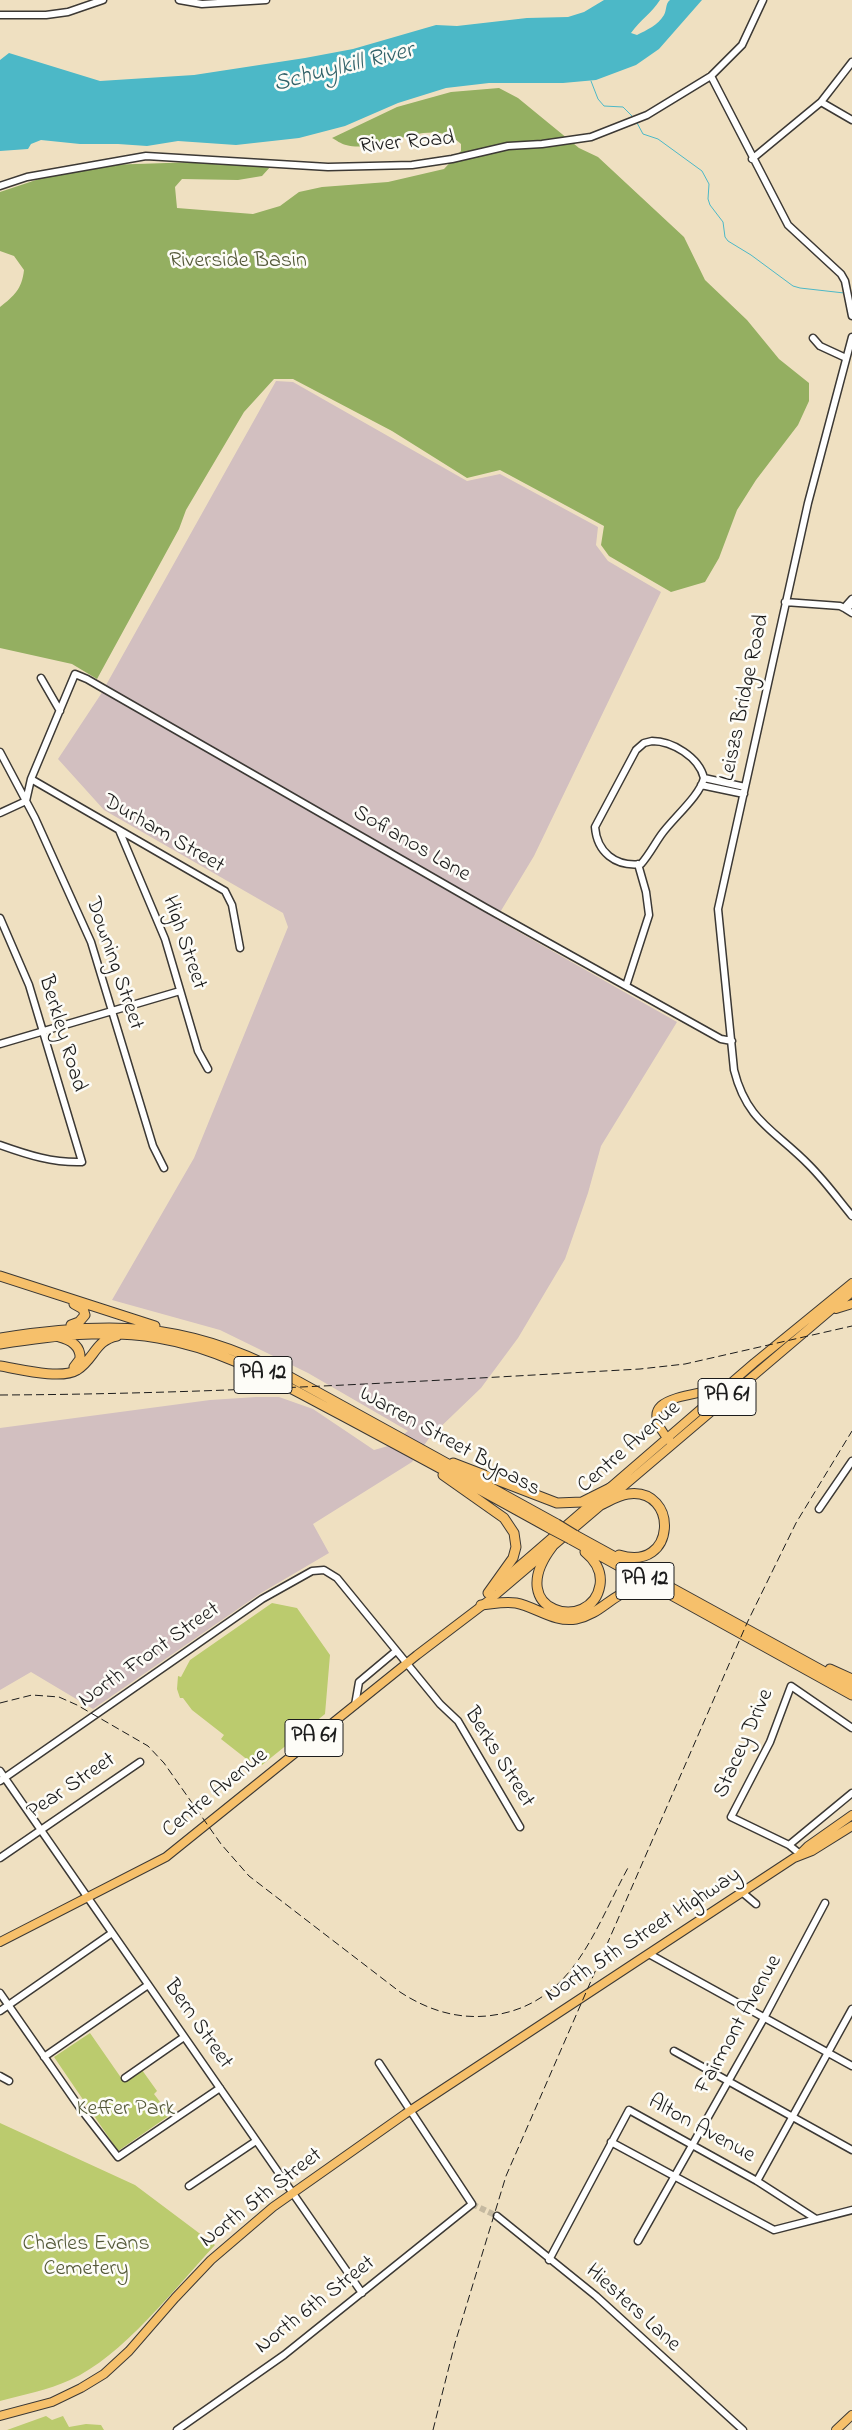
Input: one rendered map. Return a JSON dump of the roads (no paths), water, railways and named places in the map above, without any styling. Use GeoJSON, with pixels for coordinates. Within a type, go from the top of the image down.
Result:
{"type":"FeatureCollection","features":[{"type":"Feature","properties":{"kind":"highway"},"geometry":{"type":"LineString","coordinates":[[0,1276],[186,1336]]}},
{"type":"Feature","properties":{"kind":"highway"},"geometry":{"type":"LineString","coordinates":[[0,1280],[83,1309],[85,1316],[82,1320],[59,1329]]}},
{"type":"Feature","properties":{"kind":"highway","name":"Warren Street Bypass"},"geometry":{"type":"LineString","coordinates":[[0,1338],[59,1329],[116,1326],[157,1330],[220,1345],[260,1362],[390,1437],[573,1537],[665,1592],[852,1695]]}},
{"type":"Feature","properties":{"kind":"highway","name":"Warren Street Bypass"},"geometry":{"type":"LineString","coordinates":[[0,1344],[87,1333],[130,1335],[170,1340],[223,1356],[390,1437]]}},
{"type":"Feature","properties":{"kind":"highway"},"geometry":{"type":"LineString","coordinates":[[0,1366],[67,1374],[81,1367],[103,1341],[111,1337],[130,1335]]}},
{"type":"Feature","properties":{"kind":"highway"},"geometry":{"type":"LineString","coordinates":[[0,1362],[62,1370],[77,1365],[80,1356],[75,1344],[64,1338],[46,1337]]}},
{"type":"Feature","properties":{"kind":"highway"},"geometry":{"type":"LineString","coordinates":[[429,1458],[469,1468],[557,1503],[582,1502],[612,1487]]}},
{"type":"Feature","properties":{"kind":"highway"},"geometry":{"type":"LineString","coordinates":[[429,1458],[504,1518],[514,1533],[516,1547],[514,1558],[488,1593]]}},
{"type":"Feature","properties":{"kind":"highway"},"geometry":{"type":"LineString","coordinates":[[603,1504],[628,1494],[641,1495],[651,1499],[658,1506],[665,1522],[660,1543],[648,1554],[631,1558],[606,1552]]}},
{"type":"Feature","properties":{"kind":"highway"},"geometry":{"type":"LineString","coordinates":[[552,1547],[536,1574],[536,1584],[540,1596],[548,1605],[559,1611],[571,1612],[583,1609],[596,1596],[600,1584],[600,1575],[594,1560],[573,1537]]}},
{"type":"Feature","properties":{"kind":"highway","name":"Warren Street Bypass"},"geometry":{"type":"LineString","coordinates":[[573,1537],[606,1552],[852,1687]]}},
{"type":"Feature","properties":{"kind":"highway"},"geometry":{"type":"LineString","coordinates":[[481,1604],[513,1603],[557,1618],[572,1619],[586,1615],[632,1588],[646,1588],[665,1592]]}},
{"type":"Feature","properties":{"kind":"highway"},"geometry":{"type":"LineString","coordinates":[[778,1646],[852,1679]]}},
{"type":"Feature","properties":{"kind":"main road","name":"Centre Avenue"},"geometry":{"type":"LineString","coordinates":[[0,1942],[166,1857],[552,1547],[603,1504],[732,1382],[852,1283]]}},
{"type":"Feature","properties":{"kind":"main road","name":"Centre Avenue"},"geometry":{"type":"LineString","coordinates":[[481,1604],[488,1593],[612,1487],[852,1292]]}},
{"type":"Feature","properties":{"kind":"main road"},"geometry":{"type":"LineString","coordinates":[[823,1316],[852,1304]]}},
{"type":"Feature","properties":{"kind":"main road"},"geometry":{"type":"LineString","coordinates":[[670,1441],[660,1430],[656,1420],[664,1403],[675,1397],[712,1391],[732,1382]]}},
{"type":"Feature","properties":{"kind":"main road","name":"North 5th Street Highway"},"geometry":{"type":"LineString","coordinates":[[507,2047],[800,1854],[808,1846],[852,1815]]}},
{"type":"Feature","properties":{"kind":"main road","name":"North 5th Street Highway"},"geometry":{"type":"LineString","coordinates":[[800,1854],[812,1851],[852,1826]]}},
{"type":"Feature","properties":{"kind":"main road","name":"North 5th Street"},"geometry":{"type":"LineString","coordinates":[[0,2416],[52,2402],[82,2388],[104,2374],[130,2352],[175,2298],[211,2260],[254,2222],[410,2112],[507,2047]]}},
{"type":"Feature","properties":{"kind":"main road"},"geometry":{"type":"LineString","coordinates":[[836,2430],[852,2415]]}},
{"type":"Feature","properties":{"kind":"street"},"geometry":{"type":"LineString","coordinates":[[0,16],[68,12],[103,0]]}},
{"type":"Feature","properties":{"kind":"street"},"geometry":{"type":"LineString","coordinates":[[179,0],[202,4],[266,0]]}},
{"type":"Feature","properties":{"kind":"street","name":"River Road"},"geometry":{"type":"LineString","coordinates":[[0,186],[27,176],[146,156],[328,167],[412,165],[452,159],[508,146],[542,144],[591,137],[647,115],[711,76],[742,45],[763,0]]}},
{"type":"Feature","properties":{"kind":"street"},"geometry":{"type":"LineString","coordinates":[[752,159],[821,102],[852,62]]}},
{"type":"Feature","properties":{"kind":"street"},"geometry":{"type":"LineString","coordinates":[[711,76],[752,159],[788,225],[849,282],[847,293],[852,316]]}},
{"type":"Feature","properties":{"kind":"street"},"geometry":{"type":"LineString","coordinates":[[821,102],[852,120]]}},
{"type":"Feature","properties":{"kind":"street","name":"Leiszs Bridge Road"},"geometry":{"type":"LineString","coordinates":[[852,337],[785,602],[718,909],[734,1070],[742,1096],[752,1112],[817,1173],[852,1216]]}},
{"type":"Feature","properties":{"kind":"street"},"geometry":{"type":"LineString","coordinates":[[813,338],[820,346],[846,358]]}},
{"type":"Feature","properties":{"kind":"street"},"geometry":{"type":"LineString","coordinates":[[844,608],[852,599]]}},
{"type":"Feature","properties":{"kind":"street"},"geometry":{"type":"LineString","coordinates":[[785,602],[844,608],[852,613]]}},
{"type":"Feature","properties":{"kind":"street"},"geometry":{"type":"LineString","coordinates":[[844,608],[852,605]]}},
{"type":"Feature","properties":{"kind":"street","name":"Sofianos Lane"},"geometry":{"type":"LineString","coordinates":[[60,711],[75,674],[87,679],[626,986],[721,1039],[732,1040]]}},
{"type":"Feature","properties":{"kind":"street"},"geometry":{"type":"LineString","coordinates":[[0,814],[26,801],[32,779],[60,711],[41,678]]}},
{"type":"Feature","properties":{"kind":"street"},"geometry":{"type":"LineString","coordinates":[[662,741],[691,757],[698,764],[703,782],[661,836],[647,858],[638,864],[610,857],[601,850],[596,840],[595,827],[636,750],[644,743],[662,741]]}},
{"type":"Feature","properties":{"kind":"street","name":"Downing Street"},"geometry":{"type":"LineString","coordinates":[[0,752],[26,801],[82,921],[98,960],[153,1146],[164,1168]]}},
{"type":"Feature","properties":{"kind":"street","name":"Durham Street"},"geometry":{"type":"LineString","coordinates":[[32,779],[225,891],[232,905],[240,948]]}},
{"type":"Feature","properties":{"kind":"street"},"geometry":{"type":"LineString","coordinates":[[703,782],[745,787]]}},
{"type":"Feature","properties":{"kind":"street"},"geometry":{"type":"LineString","coordinates":[[703,782],[744,794]]}},
{"type":"Feature","properties":{"kind":"street","name":"High Street"},"geometry":{"type":"LineString","coordinates":[[119,830],[157,916],[198,1051],[208,1069]]}},
{"type":"Feature","properties":{"kind":"street"},"geometry":{"type":"LineString","coordinates":[[626,986],[649,915],[646,892],[638,864]]}},
{"type":"Feature","properties":{"kind":"street","name":"Berkley Road"},"geometry":{"type":"LineString","coordinates":[[0,918],[22,968],[82,1162],[62,1162],[36,1158],[0,1145]]}},
{"type":"Feature","properties":{"kind":"street"},"geometry":{"type":"LineString","coordinates":[[0,1044],[180,991]]}},
{"type":"Feature","properties":{"kind":"street"},"geometry":{"type":"LineString","coordinates":[[819,1509],[852,1461]]}},
{"type":"Feature","properties":{"kind":"street","name":"Berks Street"},"geometry":{"type":"LineString","coordinates":[[324,1570],[337,1578],[440,1704],[458,1721],[520,1827]]}},
{"type":"Feature","properties":{"kind":"street","name":"North Front Street"},"geometry":{"type":"LineString","coordinates":[[2,1779],[262,1599],[308,1572],[324,1570]]}},
{"type":"Feature","properties":{"kind":"street"},"geometry":{"type":"LineString","coordinates":[[356,1705],[359,1682],[396,1651]]}},
{"type":"Feature","properties":{"kind":"street","name":"Stacey Drive"},"geometry":{"type":"LineString","coordinates":[[790,1845],[731,1817],[770,1742],[791,1686],[852,1728]]}},
{"type":"Feature","properties":{"kind":"street","name":"Pear Street"},"geometry":{"type":"LineString","coordinates":[[0,1858],[140,1762]]}},
{"type":"Feature","properties":{"kind":"street","name":"Bern Street"},"geometry":{"type":"LineString","coordinates":[[0,1770],[2,1779],[40,1829],[362,2293]]}},
{"type":"Feature","properties":{"kind":"street"},"geometry":{"type":"LineString","coordinates":[[800,1854],[790,1845],[852,1793]]}},
{"type":"Feature","properties":{"kind":"street"},"geometry":{"type":"LineString","coordinates":[[742,1892],[756,1904]]}},
{"type":"Feature","properties":{"kind":"street","name":"Fairmont Avenue"},"geometry":{"type":"LineString","coordinates":[[638,2241],[764,2018],[825,1903]]}},
{"type":"Feature","properties":{"kind":"street"},"geometry":{"type":"LineString","coordinates":[[0,2011],[112,1933]]}},
{"type":"Feature","properties":{"kind":"street"},"geometry":{"type":"LineString","coordinates":[[649,1954],[852,2066]]}},
{"type":"Feature","properties":{"kind":"street"},"geometry":{"type":"LineString","coordinates":[[44,2057],[148,1985]]}},
{"type":"Feature","properties":{"kind":"street"},"geometry":{"type":"LineString","coordinates":[[0,1993],[44,2057],[118,2157],[220,2088]]}},
{"type":"Feature","properties":{"kind":"street"},"geometry":{"type":"LineString","coordinates":[[757,2181],[852,2009]]}},
{"type":"Feature","properties":{"kind":"street"},"geometry":{"type":"LineString","coordinates":[[125,2078],[184,2037]]}},
{"type":"Feature","properties":{"kind":"street"},"geometry":{"type":"LineString","coordinates":[[674,2051],[852,2150]]}},
{"type":"Feature","properties":{"kind":"street"},"geometry":{"type":"LineString","coordinates":[[379,2063],[410,2112]]}},
{"type":"Feature","properties":{"kind":"street"},"geometry":{"type":"LineString","coordinates":[[0,2076],[10,2081]]}},
{"type":"Feature","properties":{"kind":"street","name":"Alton Avenue"},"geometry":{"type":"LineString","coordinates":[[611,2142],[629,2110],[757,2181],[816,2220]]}},
{"type":"Feature","properties":{"kind":"street","name":"North 6th Street"},"geometry":{"type":"LineString","coordinates":[[177,2430],[272,2364],[472,2204],[410,2112]]}},
{"type":"Feature","properties":{"kind":"street"},"geometry":{"type":"LineString","coordinates":[[189,2186],[256,2141]]}},
{"type":"Feature","properties":{"kind":"street"},"geometry":{"type":"LineString","coordinates":[[549,2260],[611,2142],[774,2230],[852,2210]]}},
{"type":"Feature","properties":{"kind":"street","name":"Hiesters Lane"},"geometry":{"type":"LineString","coordinates":[[497,2216],[549,2260],[596,2296],[742,2430]]}},
{"type":"Feature","properties":{"kind":"water","name":"Schuylkill River"},"geometry":{"type":"Polygon","coordinates":[[[604,0],[660,0],[631,33],[637,35],[659,22],[670,0],[702,0],[659,49],[636,65],[596,80],[563,83],[489,83],[446,88],[398,103],[345,126],[299,138],[236,145],[178,141],[147,146],[80,144],[41,140],[31,144],[28,149],[0,151],[0,60],[9,53],[100,81],[194,75],[353,49],[436,25],[457,26],[527,18],[568,17],[584,12],[604,0]]]}},
{"type":"Feature","properties":{"kind":"waterway"},"geometry":{"type":"LineString","coordinates":[[591,81],[598,99],[604,106],[623,107],[634,118]]}},
{"type":"Feature","properties":{"kind":"waterway"},"geometry":{"type":"LineString","coordinates":[[636,121],[643,134],[658,139],[702,171],[709,184],[708,199],[710,205],[723,222],[725,237],[728,241],[751,255],[793,286],[844,293]]}},
{"type":"Feature","properties":{"kind":"tunnel"},"geometry":{"type":"LineString","coordinates":[[472,2204],[497,2216]]}},
{"type":"Feature","properties":{"kind":"railway"},"geometry":{"type":"LineString","coordinates":[[0,1395],[240,1389],[640,1369],[685,1364],[852,1326]]}},
{"type":"Feature","properties":{"kind":"railway"},"geometry":{"type":"LineString","coordinates":[[433,2430],[455,2343],[506,2176],[747,1623],[796,1523],[852,1431]]}},
{"type":"Feature","properties":{"kind":"railway"},"geometry":{"type":"LineString","coordinates":[[0,1703],[32,1695],[59,1697],[77,1705],[148,1746],[164,1763],[221,1844],[249,1876],[400,1992],[441,2012],[475,2017],[487,2016],[516,2010],[540,1998],[560,1982],[577,1962],[591,1940],[629,1866]]}},
{"type":"Feature","properties":{"kind":"park label","name":"Riverside Basin"},"geometry":{"type":"Point","coordinates":[238,262]}},
{"type":"Feature","properties":{"kind":"park label","name":"Keffer Park"},"geometry":{"type":"Point","coordinates":[126,2110]}},
{"type":"Feature","properties":{"kind":"park label","name":"Charles Evans Cemetery"},"geometry":{"type":"Point","coordinates":[86,2258]}}]}
